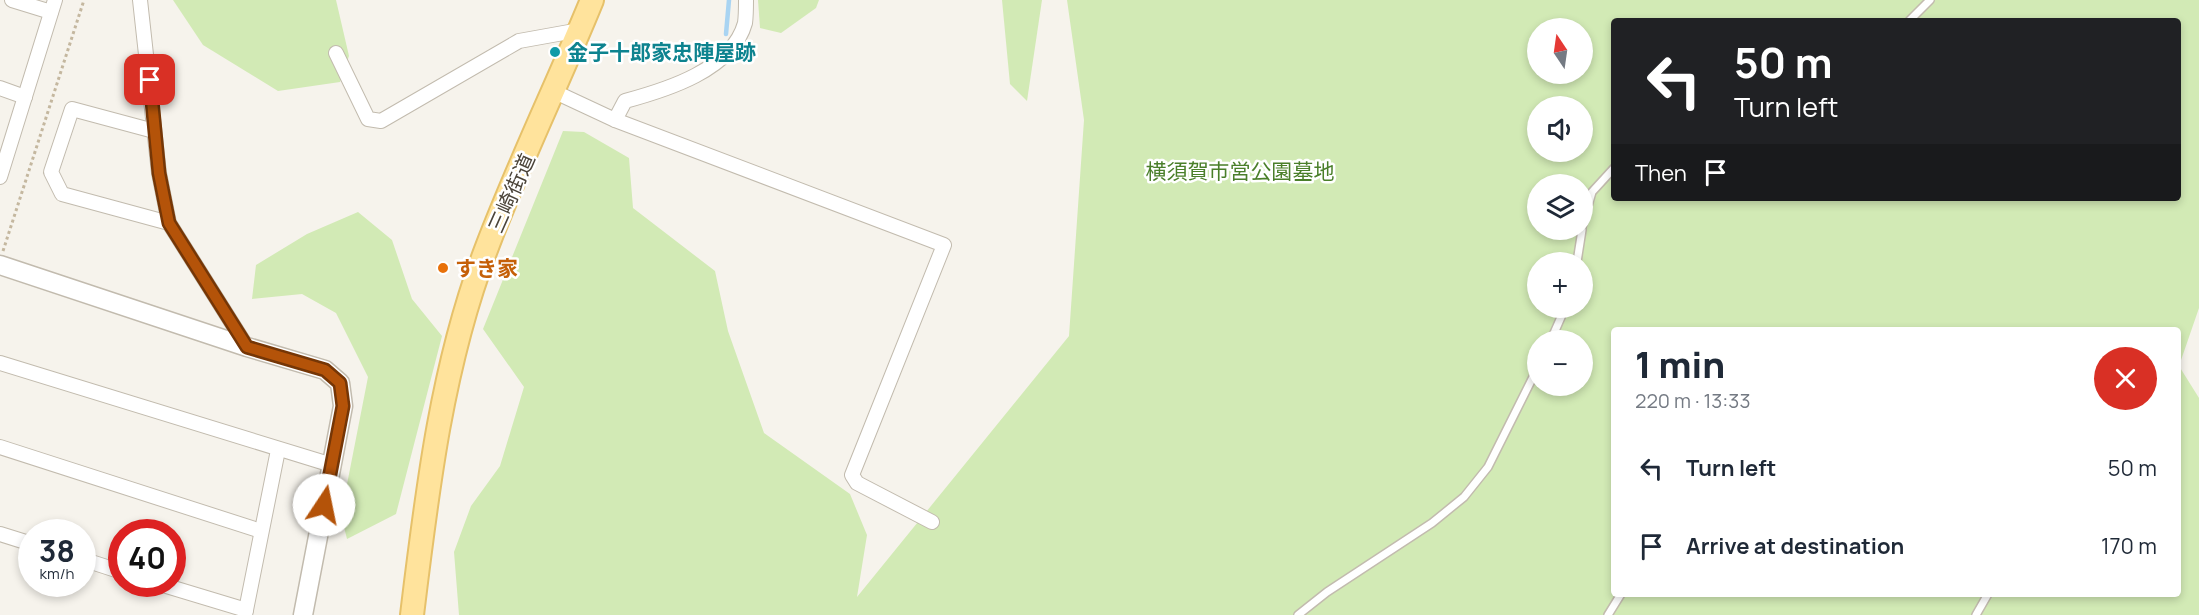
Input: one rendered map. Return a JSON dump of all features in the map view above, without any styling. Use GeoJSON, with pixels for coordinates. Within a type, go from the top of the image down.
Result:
{"type":"FeatureCollection","features":[{"type":"Feature","properties":{"kind":"main road","name":"三崎街道"},"geometry":{"type":"LineString","coordinates":[[412,615],[428,480],[462,327],[487,247],[555,92],[592,0]]}},
{"type":"Feature","properties":{"kind":"main road","name":"三崎街道"},"geometry":{"type":"LineString","coordinates":[[422,533],[425,615]]}},
{"type":"Feature","properties":{"kind":"street"},"geometry":{"type":"LineString","coordinates":[[0,174],[53,6],[12,0]]}},
{"type":"Feature","properties":{"kind":"street"},"geometry":{"type":"LineString","coordinates":[[140,0],[154,131],[169,223],[247,347]]}},
{"type":"Feature","properties":{"kind":"street"},"geometry":{"type":"LineString","coordinates":[[615,120],[625,101],[661,91],[700,74],[731,49],[745,23],[746,0]]}},
{"type":"Feature","properties":{"kind":"street"},"geometry":{"type":"LineString","coordinates":[[336,53],[368,119],[381,122],[519,41],[580,30]]}},
{"type":"Feature","properties":{"kind":"street"},"geometry":{"type":"LineString","coordinates":[[0,88],[25,97]]}},
{"type":"Feature","properties":{"kind":"street"},"geometry":{"type":"LineString","coordinates":[[555,92],[615,120],[944,246],[852,475],[857,483],[932,522]]}},
{"type":"Feature","properties":{"kind":"street"},"geometry":{"type":"LineString","coordinates":[[154,131],[72,109],[51,172],[62,194],[169,223]]}},
{"type":"Feature","properties":{"kind":"street"},"geometry":{"type":"LineString","coordinates":[[0,263],[247,347],[325,370],[340,383],[343,406],[303,615]]}},
{"type":"Feature","properties":{"kind":"street"},"geometry":{"type":"LineString","coordinates":[[0,363],[332,465]]}},
{"type":"Feature","properties":{"kind":"street"},"geometry":{"type":"LineString","coordinates":[[0,447],[261,531]]}},
{"type":"Feature","properties":{"kind":"street"},"geometry":{"type":"LineString","coordinates":[[186,593],[246,613],[278,450]]}},
{"type":"Feature","properties":{"kind":"street"},"geometry":{"type":"LineString","coordinates":[[0,534],[18,540]]}},
{"type":"Feature","properties":{"kind":"lane"},"geometry":{"type":"LineString","coordinates":[[1913,18],[1930,0]]}},
{"type":"Feature","properties":{"kind":"lane"},"geometry":{"type":"LineString","coordinates":[[1593,191],[1611,171]]}},
{"type":"Feature","properties":{"kind":"lane"},"geometry":{"type":"LineString","coordinates":[[1298,615],[1327,592],[1432,523],[1464,497],[1488,467],[1527,390]]}},
{"type":"Feature","properties":{"kind":"lane"},"geometry":{"type":"LineString","coordinates":[[1608,615],[1619,597]]}},
{"type":"Feature","properties":{"kind":"lane"},"geometry":{"type":"LineString","coordinates":[[1976,615],[1986,597]]}},
{"type":"Feature","properties":{"kind":"path"},"geometry":{"type":"LineString","coordinates":[[0,263],[84,0]]}},
{"type":"Feature","properties":{"kind":"green space"},"geometry":{"type":"Polygon","coordinates":[[[173,0],[336,0],[349,56],[340,82],[278,91],[203,45],[173,0]]]}},
{"type":"Feature","properties":{"kind":"green space"},"geometry":{"type":"Polygon","coordinates":[[[758,0],[819,0],[816,8],[781,33],[760,28],[758,0]]]}},
{"type":"Feature","properties":{"kind":"green space"},"geometry":{"type":"Polygon","coordinates":[[[1002,0],[1042,0],[1027,101],[1010,84],[1002,0]]]}},
{"type":"Feature","properties":{"kind":"green space","name":"横須賀市営公園墓地"},"geometry":{"type":"Polygon","coordinates":[[[1067,0],[2199,0],[2199,308],[2181,360],[2181,327],[1611,327],[1611,597],[2181,597],[2181,369],[2199,398],[2199,615],[459,615],[454,552],[471,506],[500,466],[524,387],[483,329],[563,131],[584,132],[629,158],[633,208],[715,271],[728,331],[764,433],[850,494],[867,535],[857,597],[1069,336],[1084,120],[1067,0]]]}},
{"type":"Feature","properties":{"kind":"green space"},"geometry":{"type":"Polygon","coordinates":[[[358,212],[392,240],[412,299],[442,336],[396,514],[347,539],[341,515],[368,377],[336,313],[302,294],[252,299],[256,265],[307,234],[358,212]]]}},
{"type":"Feature","properties":{"kind":"waterway"},"geometry":{"type":"LineString","coordinates":[[726,34],[729,0]]}},
{"type":"Feature","properties":{"kind":"place","name":"金子十郎家忠陣屋跡"},"geometry":{"type":"Point","coordinates":[555,52]}},
{"type":"Feature","properties":{"kind":"place","name":"すき家"},"geometry":{"type":"Point","coordinates":[443,268]}},
{"type":"Feature","properties":{"kind":"route"},"geometry":{"type":"LineString","coordinates":[[150,80],[159,173],[169,223],[247,347],[325,370],[340,383],[343,406],[324,505]]}}]}
